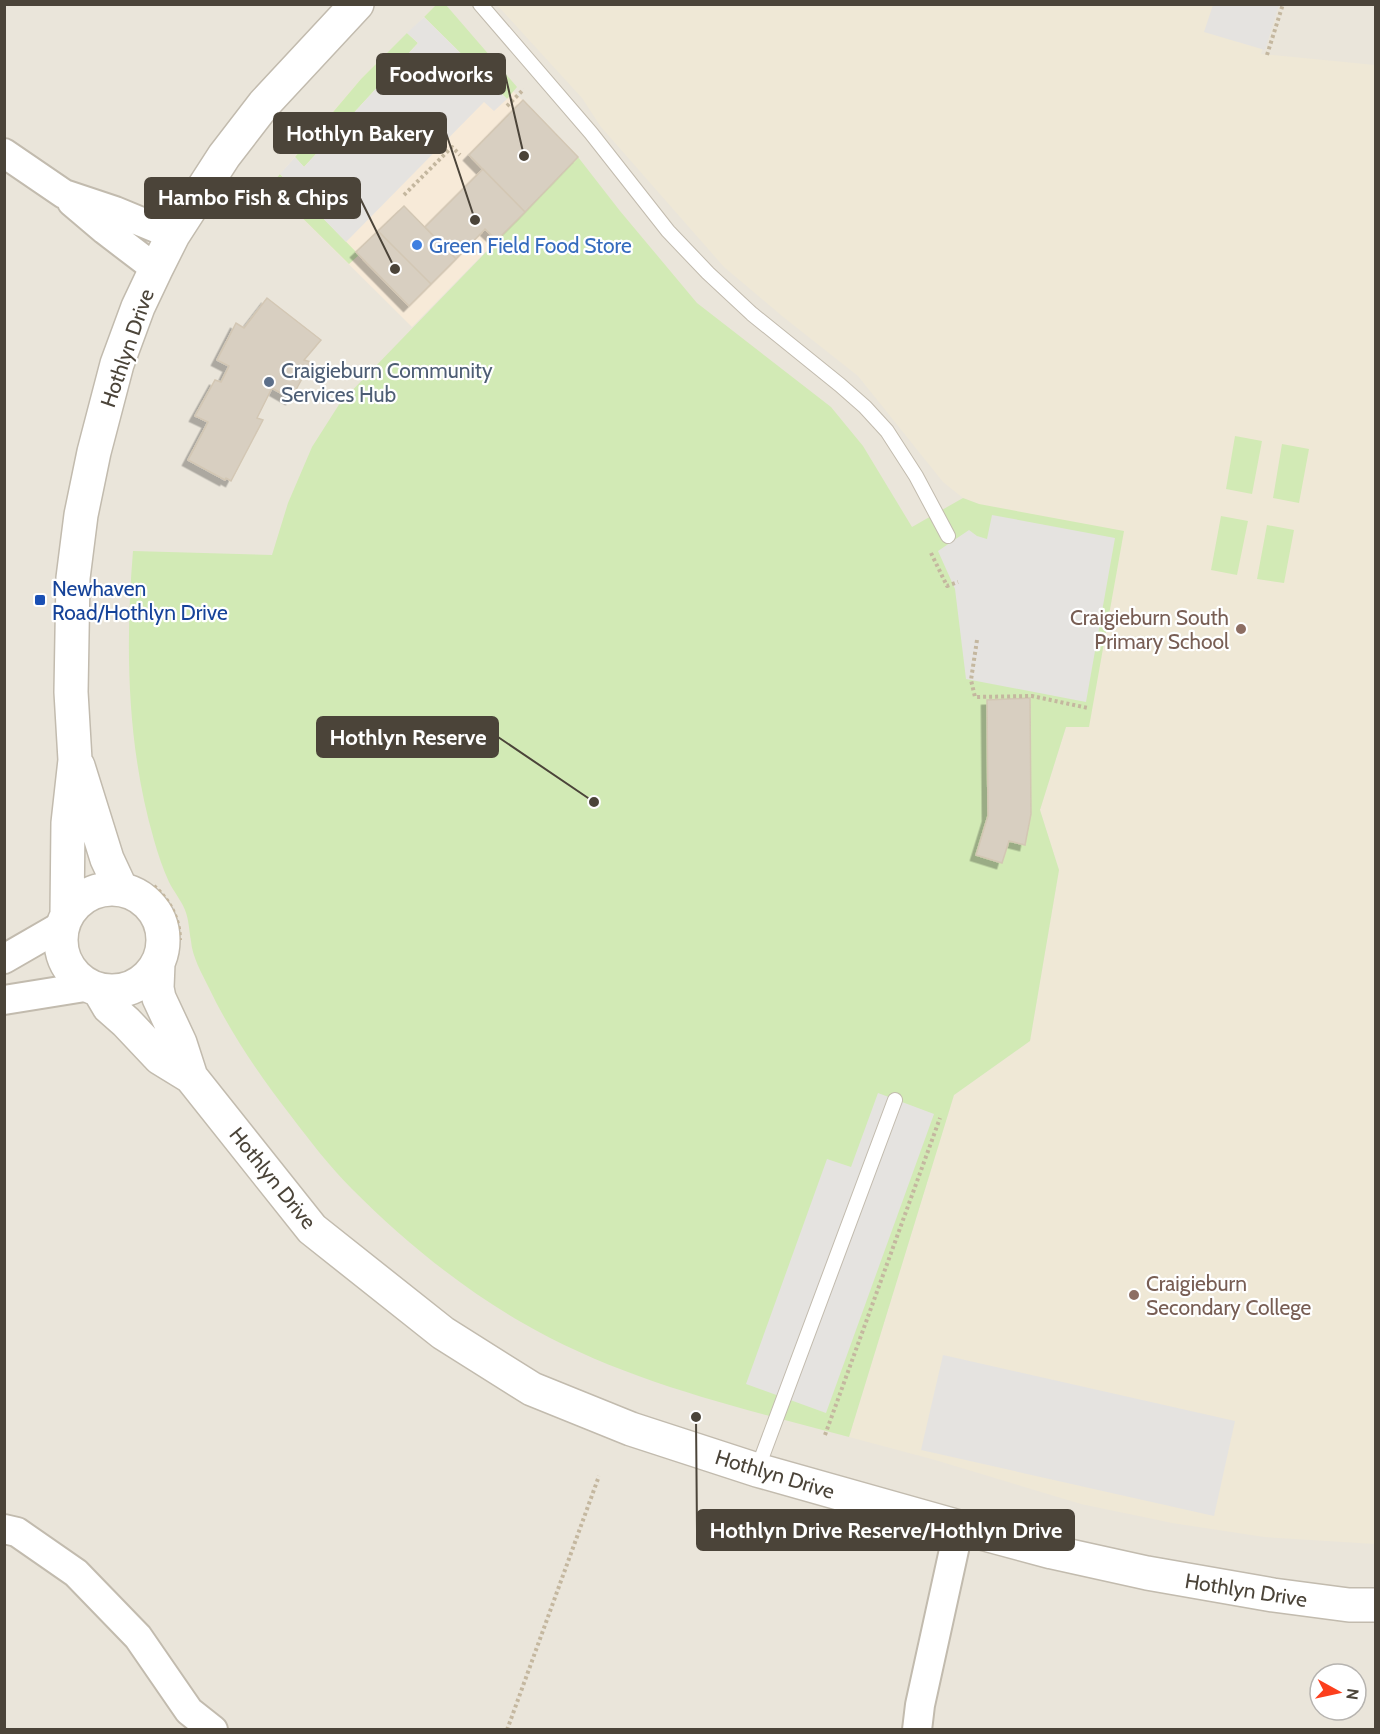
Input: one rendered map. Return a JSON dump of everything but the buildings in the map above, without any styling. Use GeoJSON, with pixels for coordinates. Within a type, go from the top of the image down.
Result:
{"type":"FeatureCollection","features":[{"type":"Feature","properties":{"kind":"street","name":"Hothlyn Drive"},"geometry":{"type":"LineString","coordinates":[[65,920],[68,823],[75,760],[71,692],[73,590],[81,515],[93,452],[117,364],[138,308],[173,235],[224,156],[264,104],[357,4]]}},
{"type":"Feature","properties":{"kind":"street"},"geometry":{"type":"LineString","coordinates":[[4,153],[64,194],[105,230],[156,269]]}},
{"type":"Feature","properties":{"kind":"street"},"geometry":{"type":"LineString","coordinates":[[64,194],[115,211],[173,235]]}},
{"type":"Feature","properties":{"kind":"street","name":"Hothlyn Drive"},"geometry":{"type":"LineString","coordinates":[[75,760],[90,800],[107,859],[134,885]]}},
{"type":"Feature","properties":{"kind":"street"},"geometry":{"type":"LineString","coordinates":[[4,959],[65,920],[77,903],[90,893],[134,885],[134,893],[146,900],[155,910],[164,937],[163,950],[169,953],[140,984],[120,991],[95,988],[4,1000]]}},
{"type":"Feature","properties":{"kind":"street"},"geometry":{"type":"LineString","coordinates":[[65,920],[61,941],[64,958],[72,972],[84,983],[95,988]]}},
{"type":"Feature","properties":{"kind":"street","name":"Hothlyn Drive"},"geometry":{"type":"LineString","coordinates":[[169,953],[157,988],[159,998],[180,1042],[191,1077]]}},
{"type":"Feature","properties":{"kind":"street","name":"Hothlyn Drive"},"geometry":{"type":"LineString","coordinates":[[95,988],[110,1007],[160,1058],[191,1077],[312,1229],[443,1333],[532,1389],[631,1429],[757,1470],[959,1527],[1147,1573],[1295,1598],[1349,1605],[1376,1605]]}},
{"type":"Feature","properties":{"kind":"street"},"geometry":{"type":"LineString","coordinates":[[917,1730],[920,1705],[959,1527]]}},
{"type":"Feature","properties":{"kind":"street"},"geometry":{"type":"LineString","coordinates":[[4,1528],[17,1532],[76,1574],[138,1637],[189,1711],[213,1730]]}},
{"type":"Feature","properties":{"kind":"lane"},"geometry":{"type":"LineString","coordinates":[[480,4],[591,133],[668,231],[708,273],[752,314],[840,385],[887,431],[916,476],[948,536]]}},
{"type":"Feature","properties":{"kind":"lane"},"geometry":{"type":"LineString","coordinates":[[757,1470],[895,1100]]}},
{"type":"Feature","properties":{"kind":"path"},"geometry":{"type":"LineString","coordinates":[[1267,55],[1283,4]]}},
{"type":"Feature","properties":{"kind":"path"},"geometry":{"type":"LineString","coordinates":[[507,106],[525,88]]}},
{"type":"Feature","properties":{"kind":"path"},"geometry":{"type":"LineString","coordinates":[[404,195],[452,147],[459,155]]}},
{"type":"Feature","properties":{"kind":"path"},"geometry":{"type":"LineString","coordinates":[[976,640],[971,680],[975,697],[1032,696],[1088,708]]}},
{"type":"Feature","properties":{"kind":"path"},"geometry":{"type":"LineString","coordinates":[[134,885],[163,895],[172,909],[178,924],[169,953]]}},
{"type":"Feature","properties":{"kind":"path"},"geometry":{"type":"LineString","coordinates":[[825,1435],[940,1118]]}},
{"type":"Feature","properties":{"kind":"path"},"geometry":{"type":"LineString","coordinates":[[507,1730],[598,1476]]}},
{"type":"Feature","properties":{"kind":"shaded area"},"geometry":{"type":"Polygon","coordinates":[[[5,5],[1375,5],[1375,1729],[5,1730],[5,5]]]}},
{"type":"Feature","properties":{"kind":"shaded area"},"geometry":{"type":"Polygon","coordinates":[[[497,5],[1277,5],[1261,54],[1375,65],[1375,1544],[1264,1537],[1172,1523],[1081,1504],[849,1437],[954,1095],[1030,1041],[1059,870],[1040,810],[1066,727],[1089,727],[979,504],[963,498],[943,482],[858,376],[724,267],[601,127],[582,98],[497,5]]]}},
{"type":"Feature","properties":{"kind":"shaded area"},"geometry":{"type":"Polygon","coordinates":[[[1213,5],[1279,5],[1265,50],[1204,32],[1213,5]]]}},
{"type":"Feature","properties":{"kind":"shaded area"},"geometry":{"type":"Polygon","coordinates":[[[432,9],[578,157],[412,327],[270,186],[361,79],[432,9]]]}},
{"type":"Feature","properties":{"kind":"shaded area"},"geometry":{"type":"Polygon","coordinates":[[[424,17],[507,99],[494,111],[484,102],[346,242],[280,174],[295,157],[304,167],[418,43],[407,33],[424,17]]]}},
{"type":"Feature","properties":{"kind":"shaded area"},"geometry":{"type":"Polygon","coordinates":[[[992,515],[1115,538],[1086,702],[966,679],[955,589],[938,551],[969,530],[987,539],[992,515]]]}},
{"type":"Feature","properties":{"kind":"shaded area"},"geometry":{"type":"Polygon","coordinates":[[[878,1093],[934,1114],[826,1413],[746,1384],[827,1159],[851,1167],[878,1093]]]}},
{"type":"Feature","properties":{"kind":"shaded area"},"geometry":{"type":"Polygon","coordinates":[[[943,1355],[1235,1421],[1214,1516],[921,1450],[943,1355]]]}},
{"type":"Feature","properties":{"kind":"green space"},"geometry":{"type":"Polygon","coordinates":[[[436,5],[446,5],[517,87],[507,99],[424,17],[436,5]]]}},
{"type":"Feature","properties":{"kind":"green space"},"geometry":{"type":"Polygon","coordinates":[[[407,33],[418,43],[304,167],[295,157],[361,79],[407,33]]]}},
{"type":"Feature","properties":{"kind":"green space"},"geometry":{"type":"Polygon","coordinates":[[[578,157],[697,303],[831,407],[863,446],[912,527],[963,498],[979,504],[1124,531],[1089,727],[1066,727],[1040,810],[1059,870],[1030,1041],[954,1095],[849,1437],[681,1390],[599,1361],[559,1343],[498,1308],[454,1278],[391,1226],[328,1163],[279,1101],[236,1038],[195,959],[186,914],[163,867],[145,805],[133,733],[130,697],[129,624],[133,551],[272,555],[288,503],[312,447],[340,403],[578,157]]]}},
{"type":"Feature","properties":{"kind":"green space"},"geometry":{"type":"Polygon","coordinates":[[[280,174],[359,255],[349,264],[270,186],[280,174]]]}},
{"type":"Feature","properties":{"kind":"green space"},"geometry":{"type":"Polygon","coordinates":[[[1235,436],[1262,441],[1252,494],[1226,489],[1235,436]]]}},
{"type":"Feature","properties":{"kind":"green space"},"geometry":{"type":"Polygon","coordinates":[[[1282,444],[1309,449],[1299,503],[1273,498],[1282,444]]]}},
{"type":"Feature","properties":{"kind":"green space"},"geometry":{"type":"Polygon","coordinates":[[[1221,516],[1248,521],[1237,575],[1211,570],[1221,516]]]}},
{"type":"Feature","properties":{"kind":"green space"},"geometry":{"type":"Polygon","coordinates":[[[1267,525],[1294,530],[1284,583],[1257,579],[1267,525]]]}},
{"type":"Feature","properties":{"kind":"place","name":"Foodworks"},"geometry":{"type":"Point","coordinates":[524,156]}},
{"type":"Feature","properties":{"kind":"place","name":"Hothlyn Bakery"},"geometry":{"type":"Point","coordinates":[475,220]}},
{"type":"Feature","properties":{"kind":"place","name":"Green Field Food Store"},"geometry":{"type":"Point","coordinates":[417,245]}},
{"type":"Feature","properties":{"kind":"place","name":"Hambo Fish & Chips"},"geometry":{"type":"Point","coordinates":[395,269]}},
{"type":"Feature","properties":{"kind":"place","name":"Craigieburn Community Services Hub"},"geometry":{"type":"Point","coordinates":[269,382]}},
{"type":"Feature","properties":{"kind":"place","name":"Newhaven Road/Hothlyn Drive"},"geometry":{"type":"Point","coordinates":[40,600]}},
{"type":"Feature","properties":{"kind":"place","name":"Craigieburn South Primary School"},"geometry":{"type":"Point","coordinates":[1241,629]}},
{"type":"Feature","properties":{"kind":"place","name":"Hothlyn Reserve"},"geometry":{"type":"Point","coordinates":[594,802]}},
{"type":"Feature","properties":{"kind":"place","name":"Craigieburn Secondary College"},"geometry":{"type":"Point","coordinates":[1134,1295]}},
{"type":"Feature","properties":{"kind":"place","name":"Hothlyn Drive Reserve/Hothlyn Drive"},"geometry":{"type":"Point","coordinates":[696,1417]}}]}
